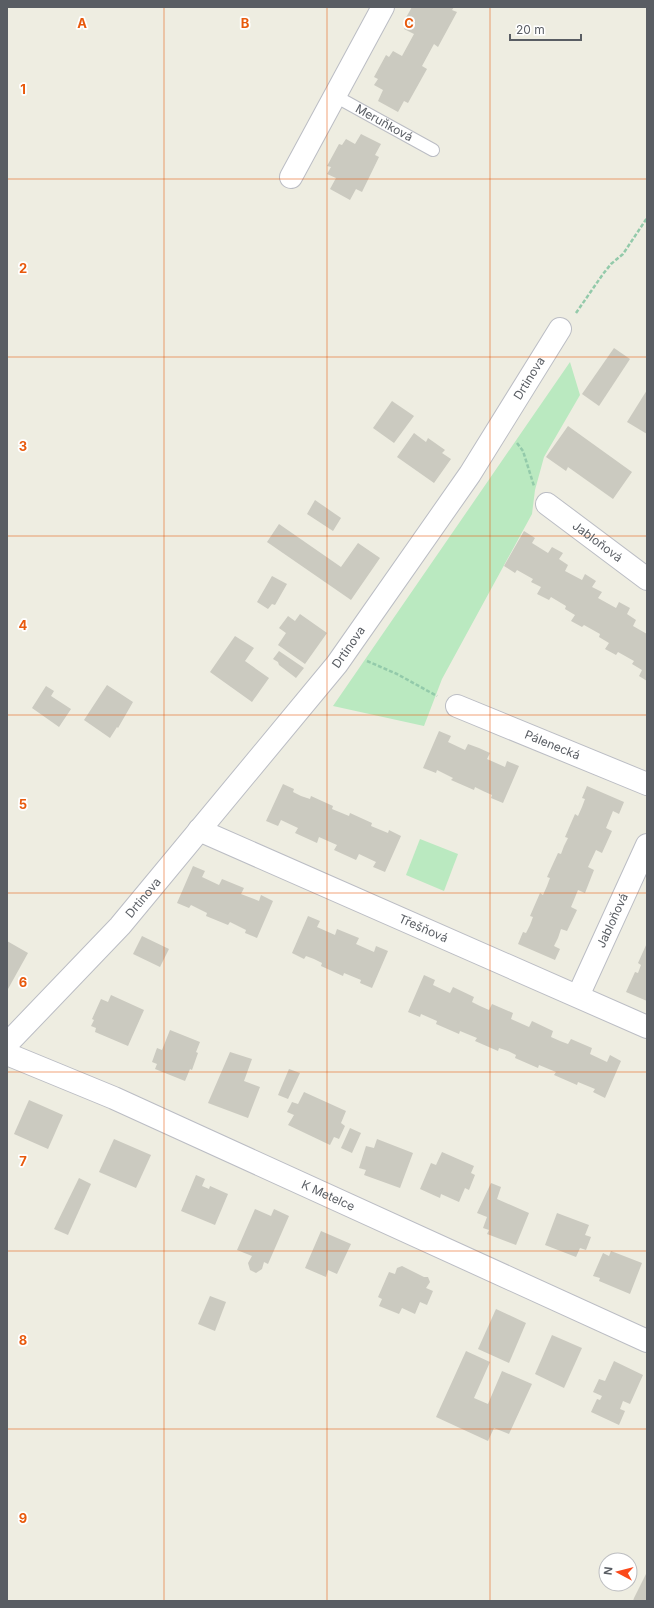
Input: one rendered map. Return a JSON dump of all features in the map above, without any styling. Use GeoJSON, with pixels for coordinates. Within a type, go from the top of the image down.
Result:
{"type":"FeatureCollection","features":[{"type":"Feature","properties":{"kind":"street"},"geometry":{"type":"LineString","coordinates":[[291,177],[383,7]]}},
{"type":"Feature","properties":{"kind":"street","name":"Drtinova"},"geometry":{"type":"LineString","coordinates":[[7,1044],[120,926],[337,664],[470,474],[560,329]]}},
{"type":"Feature","properties":{"kind":"street","name":"Jabloňová"},"geometry":{"type":"LineString","coordinates":[[547,504],[647,579]]}},
{"type":"Feature","properties":{"kind":"street","name":"Pálenecká"},"geometry":{"type":"LineString","coordinates":[[457,706],[647,784]]}},
{"type":"Feature","properties":{"kind":"street","name":"Třešňová"},"geometry":{"type":"LineString","coordinates":[[199,830],[647,1027]]}},
{"type":"Feature","properties":{"kind":"street","name":"Jabloňová"},"geometry":{"type":"LineString","coordinates":[[578,996],[647,845]]}},
{"type":"Feature","properties":{"kind":"street","name":"K Metelce"},"geometry":{"type":"LineString","coordinates":[[7,1054],[114,1098],[647,1341]]}},
{"type":"Feature","properties":{"kind":"lane","name":"Meruňková"},"geometry":{"type":"LineString","coordinates":[[334,96],[433,150]]}},
{"type":"Feature","properties":{"kind":"path"},"geometry":{"type":"LineString","coordinates":[[560,329],[570,322],[602,274],[610,264],[623,254],[647,218]]}},
{"type":"Feature","properties":{"kind":"path"},"geometry":{"type":"LineString","coordinates":[[499,426],[509,433],[523,452],[535,490],[547,504]]}},
{"type":"Feature","properties":{"kind":"path"},"geometry":{"type":"LineString","coordinates":[[344,654],[365,660],[397,674],[457,706]]}},
{"type":"Feature","properties":{"kind":"green space"},"geometry":{"type":"Polygon","coordinates":[[[570,362],[580,395],[544,457],[535,490],[532,514],[442,679],[424,726],[333,706],[570,362]]]}},
{"type":"Feature","properties":{"kind":"green space"},"geometry":{"type":"Polygon","coordinates":[[[420,839],[458,854],[444,891],[406,875],[420,839]]]}},
{"type":"Feature","properties":{"kind":"building"},"geometry":{"type":"Polygon","coordinates":[[[412,7],[454,7],[452,10],[457,12],[438,47],[434,44],[422,66],[427,69],[408,103],[404,101],[398,112],[378,101],[383,90],[374,85],[378,79],[374,77],[386,55],[389,57],[393,51],[402,56],[414,34],[404,29],[407,23],[404,21],[412,7]]]}},
{"type":"Feature","properties":{"kind":"building"},"geometry":{"type":"Polygon","coordinates":[[[361,134],[381,144],[375,155],[379,157],[362,192],[356,189],[350,200],[330,189],[336,178],[327,174],[331,167],[327,166],[339,144],[342,145],[346,139],[355,144],[361,134]]]}},
{"type":"Feature","properties":{"kind":"building"},"geometry":{"type":"Polygon","coordinates":[[[614,348],[630,359],[599,406],[582,394],[614,348]]]}},
{"type":"Feature","properties":{"kind":"building"},"geometry":{"type":"Polygon","coordinates":[[[647,390],[647,434],[627,422],[647,390]]]}},
{"type":"Feature","properties":{"kind":"building"},"geometry":{"type":"Polygon","coordinates":[[[392,401],[414,416],[394,443],[373,428],[392,401]]]}},
{"type":"Feature","properties":{"kind":"building"},"geometry":{"type":"Polygon","coordinates":[[[568,426],[632,472],[613,499],[568,467],[566,471],[546,457],[568,426]]]}},
{"type":"Feature","properties":{"kind":"building"},"geometry":{"type":"Polygon","coordinates":[[[414,433],[426,442],[428,438],[445,450],[442,453],[451,459],[434,483],[397,457],[414,433]]]}},
{"type":"Feature","properties":{"kind":"building"},"geometry":{"type":"Polygon","coordinates":[[[315,500],[341,518],[333,531],[307,514],[315,500]]]}},
{"type":"Feature","properties":{"kind":"building"},"geometry":{"type":"Polygon","coordinates":[[[279,524],[341,567],[358,543],[380,558],[351,600],[267,542],[279,524]]]}},
{"type":"Feature","properties":{"kind":"building"},"geometry":{"type":"Polygon","coordinates":[[[524,531],[535,538],[532,543],[548,553],[552,547],[563,553],[559,559],[568,565],[565,571],[582,580],[585,574],[596,581],[592,587],[602,592],[598,598],[616,608],[619,602],[630,608],[627,614],[636,620],[633,626],[647,634],[647,681],[639,676],[642,670],[632,664],[634,661],[618,652],[616,655],[605,649],[609,643],[599,637],[600,634],[584,625],[582,627],[571,621],[575,615],[565,609],[566,606],[551,597],[549,600],[537,594],[541,587],[531,582],[533,579],[517,570],[515,573],[504,566],[524,531]]]}},
{"type":"Feature","properties":{"kind":"building"},"geometry":{"type":"Polygon","coordinates":[[[272,576],[287,584],[275,605],[272,604],[268,609],[257,602],[272,576]]]}},
{"type":"Feature","properties":{"kind":"building"},"geometry":{"type":"Polygon","coordinates":[[[300,614],[327,633],[305,664],[278,645],[286,633],[279,628],[288,616],[295,621],[300,614]]]}},
{"type":"Feature","properties":{"kind":"building"},"geometry":{"type":"Polygon","coordinates":[[[235,636],[254,648],[245,661],[269,678],[252,702],[210,672],[235,636]]]}},
{"type":"Feature","properties":{"kind":"building"},"geometry":{"type":"Polygon","coordinates":[[[279,651],[304,668],[296,678],[273,659],[279,651]]]}},
{"type":"Feature","properties":{"kind":"building"},"geometry":{"type":"Polygon","coordinates":[[[107,685],[133,702],[118,728],[117,727],[110,738],[84,720],[107,685]]]}},
{"type":"Feature","properties":{"kind":"building"},"geometry":{"type":"Polygon","coordinates":[[[46,686],[54,691],[51,696],[71,709],[59,727],[32,708],[46,686]]]}},
{"type":"Feature","properties":{"kind":"building"},"geometry":{"type":"Polygon","coordinates":[[[439,731],[451,736],[448,742],[465,750],[468,744],[490,753],[487,759],[505,767],[507,761],[519,766],[503,803],[491,798],[492,795],[475,787],[474,790],[451,780],[453,778],[437,770],[436,773],[423,768],[439,731]]]}},
{"type":"Feature","properties":{"kind":"building"},"geometry":{"type":"Polygon","coordinates":[[[283,784],[294,789],[293,792],[301,796],[310,799],[311,796],[333,806],[332,809],[349,816],[350,813],[372,823],[371,826],[388,833],[389,830],[401,836],[385,872],[373,867],[376,862],[359,854],[356,860],[334,850],[337,845],[319,837],[317,843],[295,833],[298,828],[281,820],[278,826],[266,821],[283,784]]]}},
{"type":"Feature","properties":{"kind":"building"},"geometry":{"type":"Polygon","coordinates":[[[587,786],[624,802],[619,814],[613,811],[606,828],[612,831],[602,853],[596,850],[588,867],[594,870],[585,893],[578,890],[571,907],[577,910],[567,931],[561,929],[554,946],[560,949],[555,960],[518,944],[523,932],[526,933],[530,925],[533,917],[530,916],[540,893],[543,895],[547,886],[550,878],[547,877],[558,853],[561,854],[568,838],[565,837],[575,814],[578,816],[582,807],[585,799],[582,798],[587,786]]]}},
{"type":"Feature","properties":{"kind":"building"},"geometry":{"type":"Polygon","coordinates":[[[193,866],[205,871],[202,877],[219,885],[222,879],[244,888],[241,894],[259,901],[261,895],[273,901],[257,938],[245,933],[246,930],[230,922],[228,925],[206,916],[207,913],[191,905],[189,908],[177,903],[193,866]]]}},
{"type":"Feature","properties":{"kind":"building"},"geometry":{"type":"Polygon","coordinates":[[[308,916],[320,921],[317,927],[335,935],[337,929],[359,938],[356,944],[374,952],[376,946],[388,951],[372,988],[360,983],[361,980],[344,973],[343,976],[321,966],[322,963],[314,959],[306,956],[304,959],[292,953],[308,916]]]}},
{"type":"Feature","properties":{"kind":"building"},"geometry":{"type":"Polygon","coordinates":[[[142,936],[169,949],[160,967],[133,954],[142,936]]]}},
{"type":"Feature","properties":{"kind":"building"},"geometry":{"type":"Polygon","coordinates":[[[7,941],[28,953],[8,989],[7,988],[7,941]]]}},
{"type":"Feature","properties":{"kind":"building"},"geometry":{"type":"Polygon","coordinates":[[[647,943],[647,1001],[626,992],[635,972],[638,973],[641,965],[638,963],[647,943]]]}},
{"type":"Feature","properties":{"kind":"building"},"geometry":{"type":"Polygon","coordinates":[[[424,975],[435,980],[433,985],[450,993],[453,987],[474,997],[472,1002],[489,1010],[492,1004],[513,1013],[511,1019],[529,1027],[532,1021],[553,1031],[551,1037],[560,1041],[568,1044],[571,1039],[592,1048],[590,1054],[607,1062],[610,1055],[621,1061],[605,1098],[593,1092],[595,1089],[578,1082],[577,1085],[554,1075],[556,1072],[539,1065],[538,1068],[515,1058],[516,1055],[508,1051],[499,1048],[498,1051],[475,1041],[477,1038],[460,1031],[459,1034],[436,1024],[437,1021],[421,1014],[420,1017],[408,1012],[424,975]]]}},
{"type":"Feature","properties":{"kind":"building"},"geometry":{"type":"Polygon","coordinates":[[[111,995],[144,1010],[128,1046],[95,1032],[96,1028],[91,1026],[94,1020],[92,1019],[101,999],[108,1002],[111,995]]]}},
{"type":"Feature","properties":{"kind":"building"},"geometry":{"type":"Polygon","coordinates":[[[170,1030],[200,1042],[192,1070],[190,1069],[185,1081],[155,1069],[157,1064],[152,1062],[157,1048],[162,1050],[170,1030]]]}},
{"type":"Feature","properties":{"kind":"building"},"geometry":{"type":"Polygon","coordinates":[[[230,1052],[252,1059],[244,1081],[260,1087],[248,1118],[208,1103],[230,1052]]]}},
{"type":"Feature","properties":{"kind":"building"},"geometry":{"type":"Polygon","coordinates":[[[289,1069],[300,1073],[288,1099],[278,1095],[289,1069]]]}},
{"type":"Feature","properties":{"kind":"building"},"geometry":{"type":"Polygon","coordinates":[[[304,1092],[346,1111],[341,1123],[345,1126],[339,1139],[334,1137],[330,1145],[288,1125],[294,1115],[287,1112],[292,1102],[298,1104],[304,1092]]]}},
{"type":"Feature","properties":{"kind":"building"},"geometry":{"type":"Polygon","coordinates":[[[29,1100],[63,1115],[48,1149],[14,1134],[29,1100]]]}},
{"type":"Feature","properties":{"kind":"building"},"geometry":{"type":"Polygon","coordinates":[[[350,1128],[361,1133],[352,1153],[341,1148],[350,1128]]]}},
{"type":"Feature","properties":{"kind":"building"},"geometry":{"type":"Polygon","coordinates":[[[114,1139],[151,1155],[136,1188],[99,1172],[114,1139]]]}},
{"type":"Feature","properties":{"kind":"building"},"geometry":{"type":"Polygon","coordinates":[[[377,1139],[413,1153],[400,1188],[364,1175],[366,1170],[359,1168],[366,1146],[374,1148],[377,1139]]]}},
{"type":"Feature","properties":{"kind":"building"},"geometry":{"type":"Polygon","coordinates":[[[442,1152],[474,1166],[471,1173],[475,1175],[469,1190],[465,1188],[459,1202],[441,1194],[440,1198],[420,1189],[431,1163],[436,1165],[442,1152]]]}},
{"type":"Feature","properties":{"kind":"building"},"geometry":{"type":"Polygon","coordinates":[[[196,1175],[205,1179],[202,1186],[209,1189],[210,1186],[228,1194],[215,1225],[181,1211],[196,1175]]]}},
{"type":"Feature","properties":{"kind":"building"},"geometry":{"type":"Polygon","coordinates":[[[79,1178],[91,1184],[68,1235],[54,1229],[79,1178]]]}},
{"type":"Feature","properties":{"kind":"building"},"geometry":{"type":"Polygon","coordinates":[[[491,1183],[501,1187],[497,1199],[529,1213],[516,1245],[487,1234],[489,1230],[483,1228],[487,1217],[477,1213],[491,1183]]]}},
{"type":"Feature","properties":{"kind":"building"},"geometry":{"type":"Polygon","coordinates":[[[255,1209],[271,1216],[274,1209],[289,1216],[268,1264],[264,1262],[262,1269],[256,1273],[250,1270],[248,1263],[252,1256],[237,1250],[255,1209]]]}},
{"type":"Feature","properties":{"kind":"building"},"geometry":{"type":"Polygon","coordinates":[[[557,1213],[589,1225],[585,1235],[591,1237],[586,1250],[580,1248],[576,1257],[545,1245],[557,1213]]]}},
{"type":"Feature","properties":{"kind":"building"},"geometry":{"type":"Polygon","coordinates":[[[321,1231],[351,1244],[337,1274],[328,1270],[326,1277],[305,1268],[321,1231]]]}},
{"type":"Feature","properties":{"kind":"building"},"geometry":{"type":"Polygon","coordinates":[[[611,1251],[642,1263],[630,1294],[599,1281],[600,1278],[593,1276],[603,1253],[609,1256],[611,1251]]]}},
{"type":"Feature","properties":{"kind":"building"},"geometry":{"type":"Polygon","coordinates":[[[402,1266],[424,1277],[428,1277],[430,1282],[426,1288],[433,1291],[427,1305],[420,1302],[415,1314],[402,1308],[399,1314],[379,1306],[382,1299],[378,1297],[389,1272],[395,1274],[397,1268],[402,1266]]]}},
{"type":"Feature","properties":{"kind":"building"},"geometry":{"type":"Polygon","coordinates":[[[210,1296],[226,1302],[215,1331],[198,1324],[210,1296]]]}},
{"type":"Feature","properties":{"kind":"building"},"geometry":{"type":"Polygon","coordinates":[[[496,1309],[526,1323],[509,1363],[478,1349],[496,1309]]]}},
{"type":"Feature","properties":{"kind":"building"},"geometry":{"type":"Polygon","coordinates":[[[552,1335],[582,1348],[564,1388],[535,1374],[552,1335]]]}},
{"type":"Feature","properties":{"kind":"building"},"geometry":{"type":"Polygon","coordinates":[[[466,1351],[490,1362],[474,1398],[488,1404],[502,1371],[532,1384],[509,1434],[494,1428],[488,1441],[436,1417],[466,1351]]]}},
{"type":"Feature","properties":{"kind":"building"},"geometry":{"type":"Polygon","coordinates":[[[614,1361],[643,1375],[630,1404],[623,1401],[620,1409],[625,1411],[619,1425],[591,1412],[597,1399],[600,1400],[602,1396],[593,1392],[599,1379],[605,1381],[614,1361]]]}},
{"type":"Feature","properties":{"kind":"building"},"geometry":{"type":"Polygon","coordinates":[[[647,1572],[647,1601],[633,1601],[647,1572]]]}}]}
